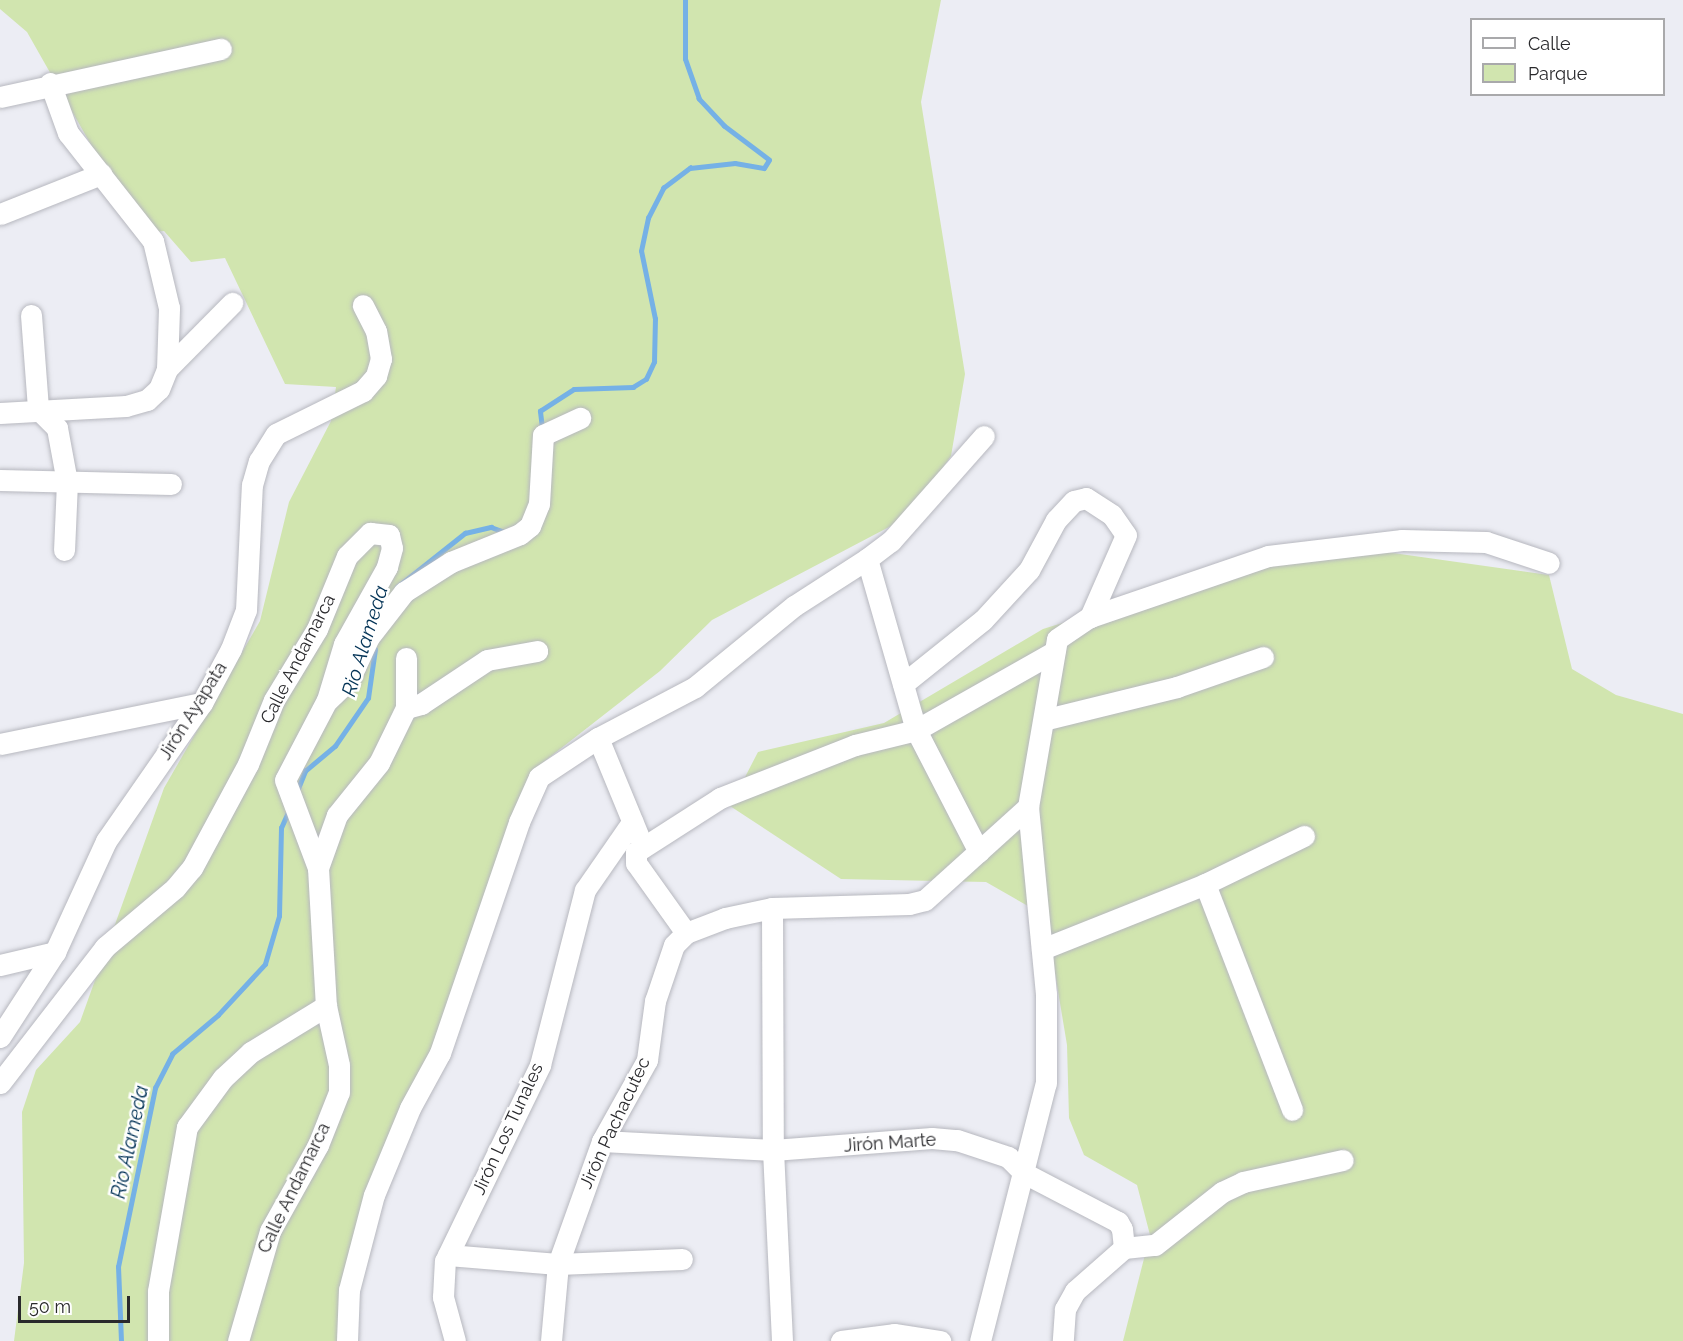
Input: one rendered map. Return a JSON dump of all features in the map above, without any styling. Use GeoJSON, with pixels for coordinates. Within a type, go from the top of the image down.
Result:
{"type":"FeatureCollection","features":[{"type":"Feature","properties":{"kind":"street"},"geometry":{"type":"LineString","coordinates":[[0,97],[50,83],[221,49]]}},
{"type":"Feature","properties":{"kind":"street"},"geometry":{"type":"LineString","coordinates":[[0,413],[38,408],[126,406],[147,400],[159,389],[167,369],[169,308],[164,272],[142,221],[68,133],[50,83]]}},
{"type":"Feature","properties":{"kind":"street"},"geometry":{"type":"LineString","coordinates":[[0,214],[101,174]]}},
{"type":"Feature","properties":{"kind":"street"},"geometry":{"type":"LineString","coordinates":[[167,369],[232,303]]}},
{"type":"Feature","properties":{"kind":"street","name":"Jirón Ayapata"},"geometry":{"type":"LineString","coordinates":[[0,1037],[55,952],[106,841],[202,703],[231,649],[246,610],[252,485],[260,461],[276,434],[363,391],[376,376],[381,359],[376,331],[363,305]]}},
{"type":"Feature","properties":{"kind":"street"},"geometry":{"type":"LineString","coordinates":[[31,315],[38,408],[57,428],[67,482],[64,550]]}},
{"type":"Feature","properties":{"kind":"street"},"geometry":{"type":"LineString","coordinates":[[327,700],[349,680],[369,637],[404,592],[451,562],[520,534],[530,526],[539,504],[543,435],[580,418]]}},
{"type":"Feature","properties":{"kind":"street"},"geometry":{"type":"LineString","coordinates":[[347,1341],[349,1290],[364,1224],[410,1108],[440,1053],[528,798],[539,777],[598,738],[695,687],[794,606],[891,541],[984,436]]}},
{"type":"Feature","properties":{"kind":"street"},"geometry":{"type":"LineString","coordinates":[[0,480],[171,484]]}},
{"type":"Feature","properties":{"kind":"street"},"geometry":{"type":"LineString","coordinates":[[903,684],[983,620],[1029,570],[1056,520],[1074,501],[1086,498],[1112,514],[1126,535],[1089,617]]}},
{"type":"Feature","properties":{"kind":"street","name":"Calle Andamarca"},"geometry":{"type":"LineString","coordinates":[[0,1083],[105,947],[175,888],[192,868],[248,764],[274,700],[317,629],[347,556],[355,543],[380,531],[389,535],[390,557],[344,644],[327,700],[285,780],[313,846],[318,868],[326,1005],[339,1065],[339,1092],[318,1145],[270,1231],[238,1341]]}},
{"type":"Feature","properties":{"kind":"street"},"geometry":{"type":"LineString","coordinates":[[980,1341],[1046,1083],[1048,1051],[1042,949],[1028,807],[1047,719],[1057,639],[1067,628],[1089,617],[1268,556],[1402,540],[1486,542],[1549,563]]}},
{"type":"Feature","properties":{"kind":"street"},"geometry":{"type":"LineString","coordinates":[[867,559],[916,730],[979,852]]}},
{"type":"Feature","properties":{"kind":"street"},"geometry":{"type":"LineString","coordinates":[[406,708],[421,704],[487,660],[537,651]]}},
{"type":"Feature","properties":{"kind":"street"},"geometry":{"type":"LineString","coordinates":[[1028,807],[940,889],[909,904],[772,908],[725,918],[686,933],[636,863],[634,856],[643,846],[720,798],[855,745],[916,730],[1054,652]]}},
{"type":"Feature","properties":{"kind":"street"},"geometry":{"type":"LineString","coordinates":[[1047,719],[1177,687],[1263,657]]}},
{"type":"Feature","properties":{"kind":"street"},"geometry":{"type":"LineString","coordinates":[[318,868],[337,815],[379,763],[406,708],[406,658]]}},
{"type":"Feature","properties":{"kind":"street"},"geometry":{"type":"LineString","coordinates":[[0,744],[202,703]]}},
{"type":"Feature","properties":{"kind":"street"},"geometry":{"type":"LineString","coordinates":[[598,738],[643,846]]}},
{"type":"Feature","properties":{"kind":"street","name":"Jirón Los Tunales"},"geometry":{"type":"LineString","coordinates":[[455,1341],[443,1297],[448,1255],[540,1065],[585,890],[632,822]]}},
{"type":"Feature","properties":{"kind":"street"},"geometry":{"type":"LineString","coordinates":[[1042,949],[1205,884],[1304,837]]}},
{"type":"Feature","properties":{"kind":"street"},"geometry":{"type":"LineString","coordinates":[[1205,884],[1292,1110]]}},
{"type":"Feature","properties":{"kind":"street"},"geometry":{"type":"LineString","coordinates":[[772,908],[772,1150],[782,1341]]}},
{"type":"Feature","properties":{"kind":"street","name":"Jirón Pachacutec"},"geometry":{"type":"LineString","coordinates":[[551,1341],[558,1264],[602,1141],[647,1060],[663,966],[686,933]]}},
{"type":"Feature","properties":{"kind":"street"},"geometry":{"type":"LineString","coordinates":[[0,965],[55,952]]}},
{"type":"Feature","properties":{"kind":"street"},"geometry":{"type":"LineString","coordinates":[[158,1341],[158,1291],[171,1198],[187,1127],[223,1078],[251,1052],[326,1005]]}},
{"type":"Feature","properties":{"kind":"street","name":"Jirón Marte"},"geometry":{"type":"LineString","coordinates":[[602,1141],[772,1150],[957,1140],[1008,1157],[1024,1173],[1118,1221],[1124,1248]]}},
{"type":"Feature","properties":{"kind":"street"},"geometry":{"type":"LineString","coordinates":[[1063,1341],[1065,1309],[1075,1291],[1124,1248],[1155,1245],[1222,1192],[1253,1178],[1343,1160]]}},
{"type":"Feature","properties":{"kind":"street"},"geometry":{"type":"LineString","coordinates":[[448,1255],[558,1264],[682,1259]]}},
{"type":"Feature","properties":{"kind":"street"},"geometry":{"type":"LineString","coordinates":[[841,1341],[894,1334],[940,1341]]}},
{"type":"Feature","properties":{"kind":"green space"},"geometry":{"type":"Polygon","coordinates":[[[0,0],[941,0],[921,102],[965,374],[951,456],[910,516],[712,620],[660,671],[532,771],[443,1031],[371,1188],[348,1341],[14,1341],[24,1263],[22,1112],[36,1070],[80,1022],[164,788],[260,621],[289,502],[331,421],[336,387],[285,384],[225,258],[191,262],[164,231],[141,233],[27,32],[0,9],[0,0]]]}},
{"type":"Feature","properties":{"kind":"green space"},"geometry":{"type":"Polygon","coordinates":[[[1322,543],[1549,575],[1572,669],[1616,695],[1683,714],[1683,1341],[1123,1341],[1150,1235],[1137,1185],[1084,1155],[1069,1118],[1067,1045],[1053,961],[1028,906],[986,882],[841,879],[730,806],[758,752],[884,723],[1043,629],[1322,543]]]}},
{"type":"Feature","properties":{"kind":"waterway","name":"Rio Alameda"},"geometry":{"type":"LineString","coordinates":[[542,428],[540,411],[574,389],[633,387],[646,379],[654,362],[655,319],[641,251],[648,218],[663,188],[690,168],[735,163],[764,168],[769,160],[724,126],[699,99],[685,59],[685,0]]}},
{"type":"Feature","properties":{"kind":"waterway","name":"Rio Alameda"},"geometry":{"type":"LineString","coordinates":[[397,587],[465,533],[491,527],[505,532]]}},
{"type":"Feature","properties":{"kind":"waterway","name":"Rio Alameda"},"geometry":{"type":"LineString","coordinates":[[297,791],[305,771],[335,746],[368,698],[375,649]]}},
{"type":"Feature","properties":{"kind":"waterway","name":"Rio Alameda"},"geometry":{"type":"LineString","coordinates":[[121,1341],[118,1267],[155,1088],[172,1054],[218,1015],[265,964],[279,916],[281,828],[289,810]]}}]}
